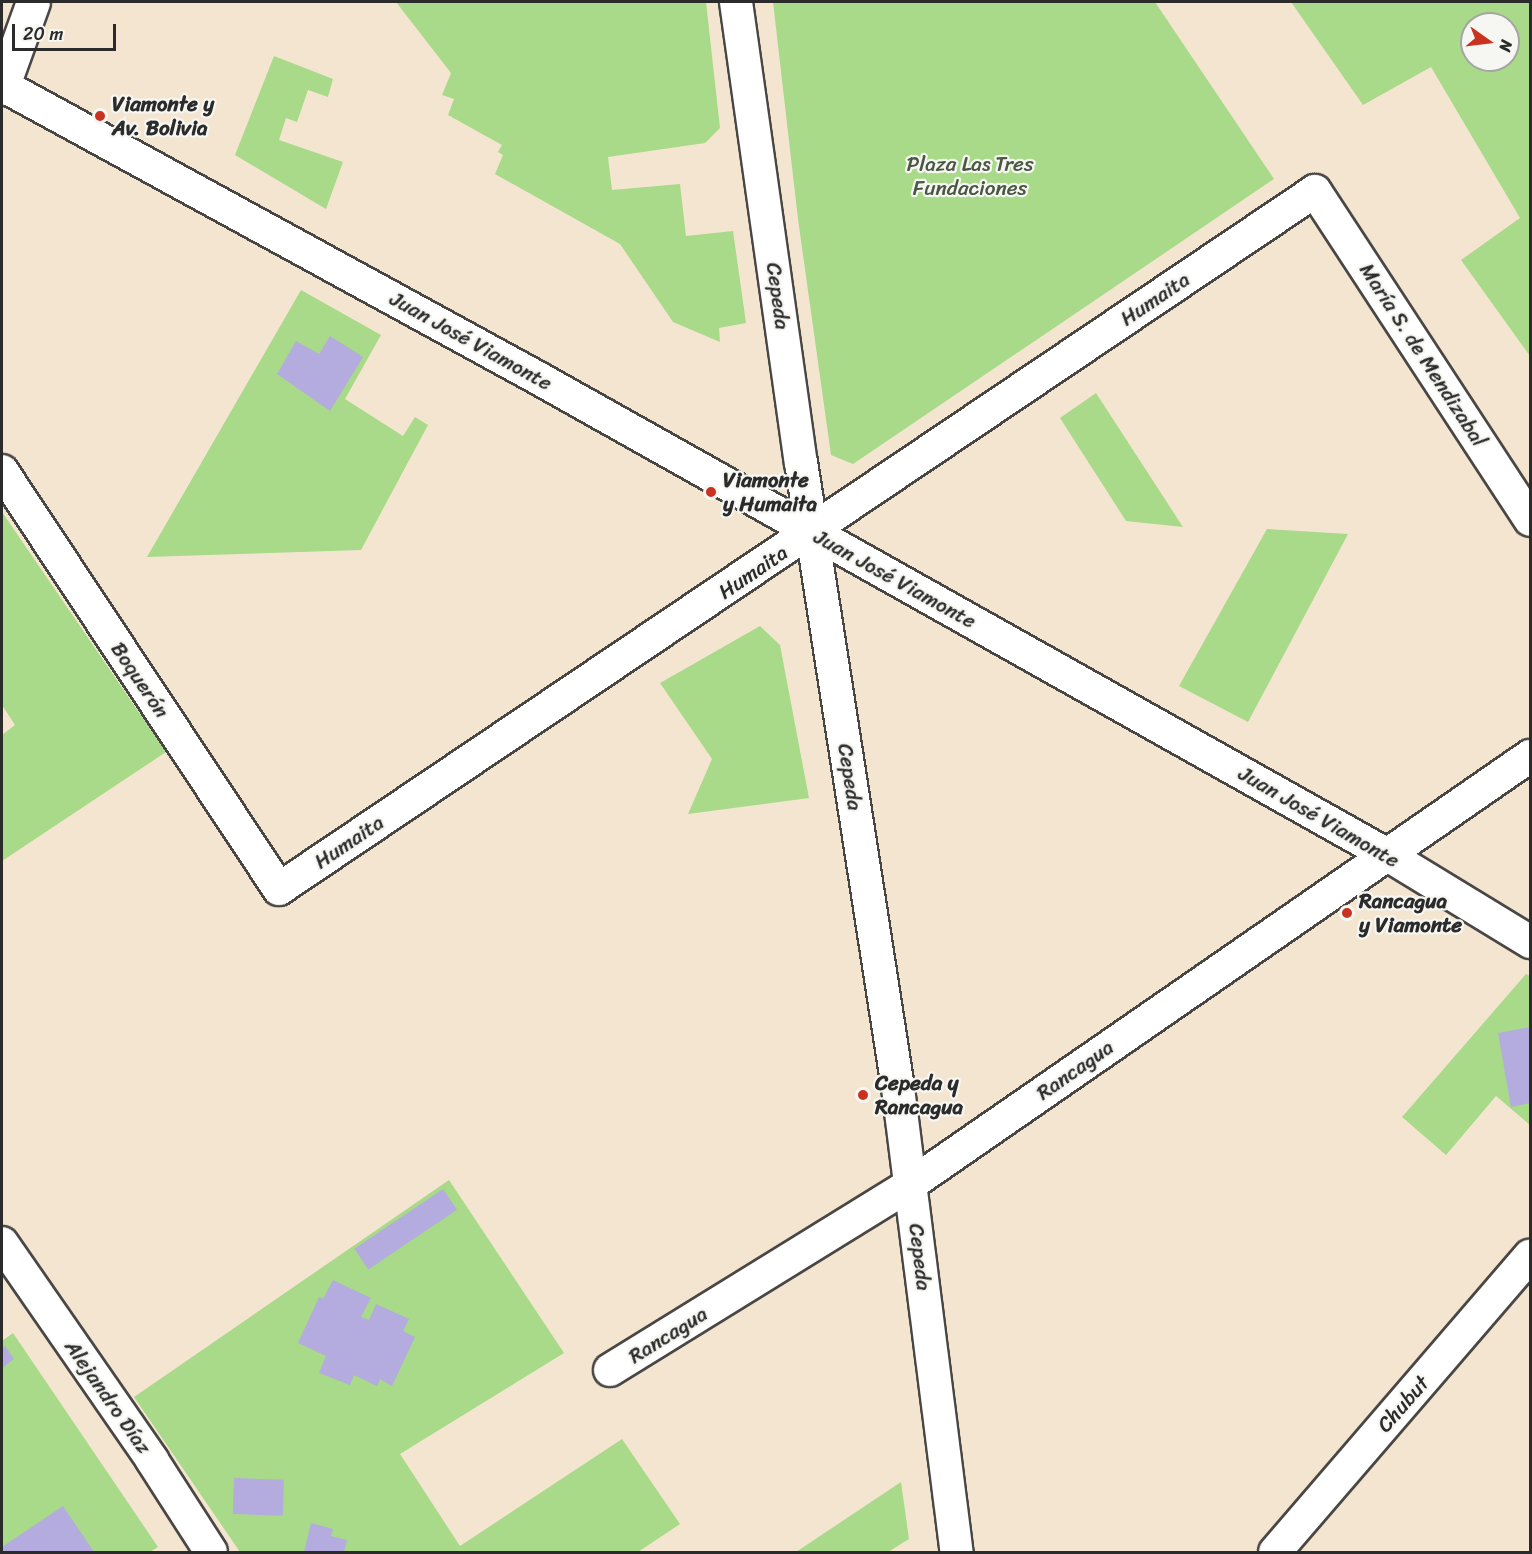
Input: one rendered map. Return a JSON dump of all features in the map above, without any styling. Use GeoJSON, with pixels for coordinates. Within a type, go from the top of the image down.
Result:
{"type":"FeatureCollection","features":[{"type":"Feature","properties":{"kind":"street"},"geometry":{"type":"LineString","coordinates":[[2,86],[33,2]]}},
{"type":"Feature","properties":{"kind":"street","name":"Cepeda"},"geometry":{"type":"LineString","coordinates":[[736,2],[812,532],[911,1184],[957,1552]]}},
{"type":"Feature","properties":{"kind":"street","name":"Juan José Viamonte"},"geometry":{"type":"LineString","coordinates":[[2,86],[205,193],[812,532],[1386,854],[1530,942]]}},
{"type":"Feature","properties":{"kind":"street","name":"Humaita"},"geometry":{"type":"LineString","coordinates":[[279,889],[1315,191]]}},
{"type":"Feature","properties":{"kind":"street","name":"María S. de Mendizabal"},"geometry":{"type":"LineString","coordinates":[[1315,191],[1530,520]]}},
{"type":"Feature","properties":{"kind":"street","name":"Boquerón"},"geometry":{"type":"LineString","coordinates":[[2,471],[279,889]]}},
{"type":"Feature","properties":{"kind":"street","name":"Rancagua"},"geometry":{"type":"LineString","coordinates":[[610,1370],[911,1184],[1530,756]]}},
{"type":"Feature","properties":{"kind":"street","name":"Alejandro Díaz"},"geometry":{"type":"LineString","coordinates":[[2,1243],[152,1460],[211,1552]]}},
{"type":"Feature","properties":{"kind":"street","name":"Chubut"},"geometry":{"type":"LineString","coordinates":[[1275,1552],[1530,1256]]}},
{"type":"Feature","properties":{"kind":"green space"},"geometry":{"type":"Polygon","coordinates":[[[396,2],[706,2],[720,128],[705,143],[608,157],[612,190],[680,184],[686,236],[733,231],[746,323],[719,328],[720,342],[673,322],[620,244],[495,174],[503,155],[498,152],[502,145],[448,115],[454,99],[442,95],[451,73],[396,2]]]}},
{"type":"Feature","properties":{"kind":"green space","name":"Plaza Las Tres Fundaciones"},"geometry":{"type":"Polygon","coordinates":[[[773,2],[1155,2],[1274,179],[853,464],[831,455],[798,219],[773,2]]]}},
{"type":"Feature","properties":{"kind":"green space"},"geometry":{"type":"Polygon","coordinates":[[[1291,2],[1530,2],[1530,356],[1461,260],[1520,218],[1431,67],[1363,105],[1291,2]]]}},
{"type":"Feature","properties":{"kind":"green space"},"geometry":{"type":"Polygon","coordinates":[[[274,56],[333,79],[328,97],[308,90],[297,122],[286,118],[279,140],[343,162],[326,209],[235,155],[274,56]]]}},
{"type":"Feature","properties":{"kind":"green space"},"geometry":{"type":"Polygon","coordinates":[[[301,290],[381,335],[345,399],[403,436],[415,417],[428,425],[361,550],[147,557],[301,290]]]}},
{"type":"Feature","properties":{"kind":"green space"},"geometry":{"type":"Polygon","coordinates":[[[1096,393],[1183,527],[1126,521],[1060,418],[1096,393]]]}},
{"type":"Feature","properties":{"kind":"green space"},"geometry":{"type":"Polygon","coordinates":[[[2,512],[166,752],[2,861],[2,735],[15,725],[2,705],[2,512]]]}},
{"type":"Feature","properties":{"kind":"green space"},"geometry":{"type":"Polygon","coordinates":[[[1267,529],[1348,534],[1248,722],[1179,686],[1267,529]]]}},
{"type":"Feature","properties":{"kind":"green space"},"geometry":{"type":"Polygon","coordinates":[[[760,626],[780,645],[809,798],[688,814],[712,759],[660,683],[760,626]]]}},
{"type":"Feature","properties":{"kind":"green space"},"geometry":{"type":"Polygon","coordinates":[[[1526,974],[1530,976],[1530,1125],[1496,1096],[1446,1155],[1402,1117],[1526,974]]]}},
{"type":"Feature","properties":{"kind":"green space"},"geometry":{"type":"Polygon","coordinates":[[[449,1180],[564,1353],[400,1454],[460,1546],[622,1439],[680,1524],[638,1552],[240,1552],[134,1397],[449,1180]]]}},
{"type":"Feature","properties":{"kind":"green space"},"geometry":{"type":"Polygon","coordinates":[[[13,1333],[158,1547],[150,1552],[2,1552],[2,1341],[13,1333]]]}},
{"type":"Feature","properties":{"kind":"green space"},"geometry":{"type":"Polygon","coordinates":[[[901,1482],[909,1539],[888,1552],[796,1552],[901,1482]]]}},
{"type":"Feature","properties":{"kind":"building"},"geometry":{"type":"Polygon","coordinates":[[[330,336],[363,357],[330,411],[277,374],[296,341],[319,354],[330,336]]]}},
{"type":"Feature","properties":{"kind":"building"},"geometry":{"type":"Polygon","coordinates":[[[1530,1027],[1530,1103],[1511,1107],[1498,1033],[1530,1027]]]}},
{"type":"Feature","properties":{"kind":"building"},"geometry":{"type":"Polygon","coordinates":[[[443,1189],[457,1210],[368,1270],[354,1249],[443,1189]]]}},
{"type":"Feature","properties":{"kind":"building"},"geometry":{"type":"Polygon","coordinates":[[[333,1280],[371,1298],[361,1317],[369,1320],[376,1304],[409,1319],[403,1331],[415,1337],[392,1386],[380,1379],[377,1386],[354,1375],[350,1385],[319,1373],[326,1356],[298,1343],[319,1297],[323,1299],[333,1280]]]}},
{"type":"Feature","properties":{"kind":"building"},"geometry":{"type":"Polygon","coordinates":[[[5,1346],[14,1359],[2,1368],[2,1348],[5,1346]]]}},
{"type":"Feature","properties":{"kind":"building"},"geometry":{"type":"Polygon","coordinates":[[[234,1478],[284,1480],[283,1516],[233,1514],[234,1478]]]}},
{"type":"Feature","properties":{"kind":"building"},"geometry":{"type":"Polygon","coordinates":[[[63,1506],[94,1552],[2,1552],[2,1547],[63,1506]]]}},
{"type":"Feature","properties":{"kind":"building"},"geometry":{"type":"Polygon","coordinates":[[[311,1523],[333,1529],[331,1536],[347,1540],[344,1552],[304,1552],[311,1523]]]}},
{"type":"Feature","properties":{"kind":"place","name":"Viamonte y Av. Bolivia"},"geometry":{"type":"Point","coordinates":[100,116]}},
{"type":"Feature","properties":{"kind":"place","name":"Viamonte y Humaita"},"geometry":{"type":"Point","coordinates":[711,492]}},
{"type":"Feature","properties":{"kind":"place","name":"Rancagua y Viamonte"},"geometry":{"type":"Point","coordinates":[1347,913]}},
{"type":"Feature","properties":{"kind":"place","name":"Cepeda y Rancagua"},"geometry":{"type":"Point","coordinates":[863,1095]}}]}
